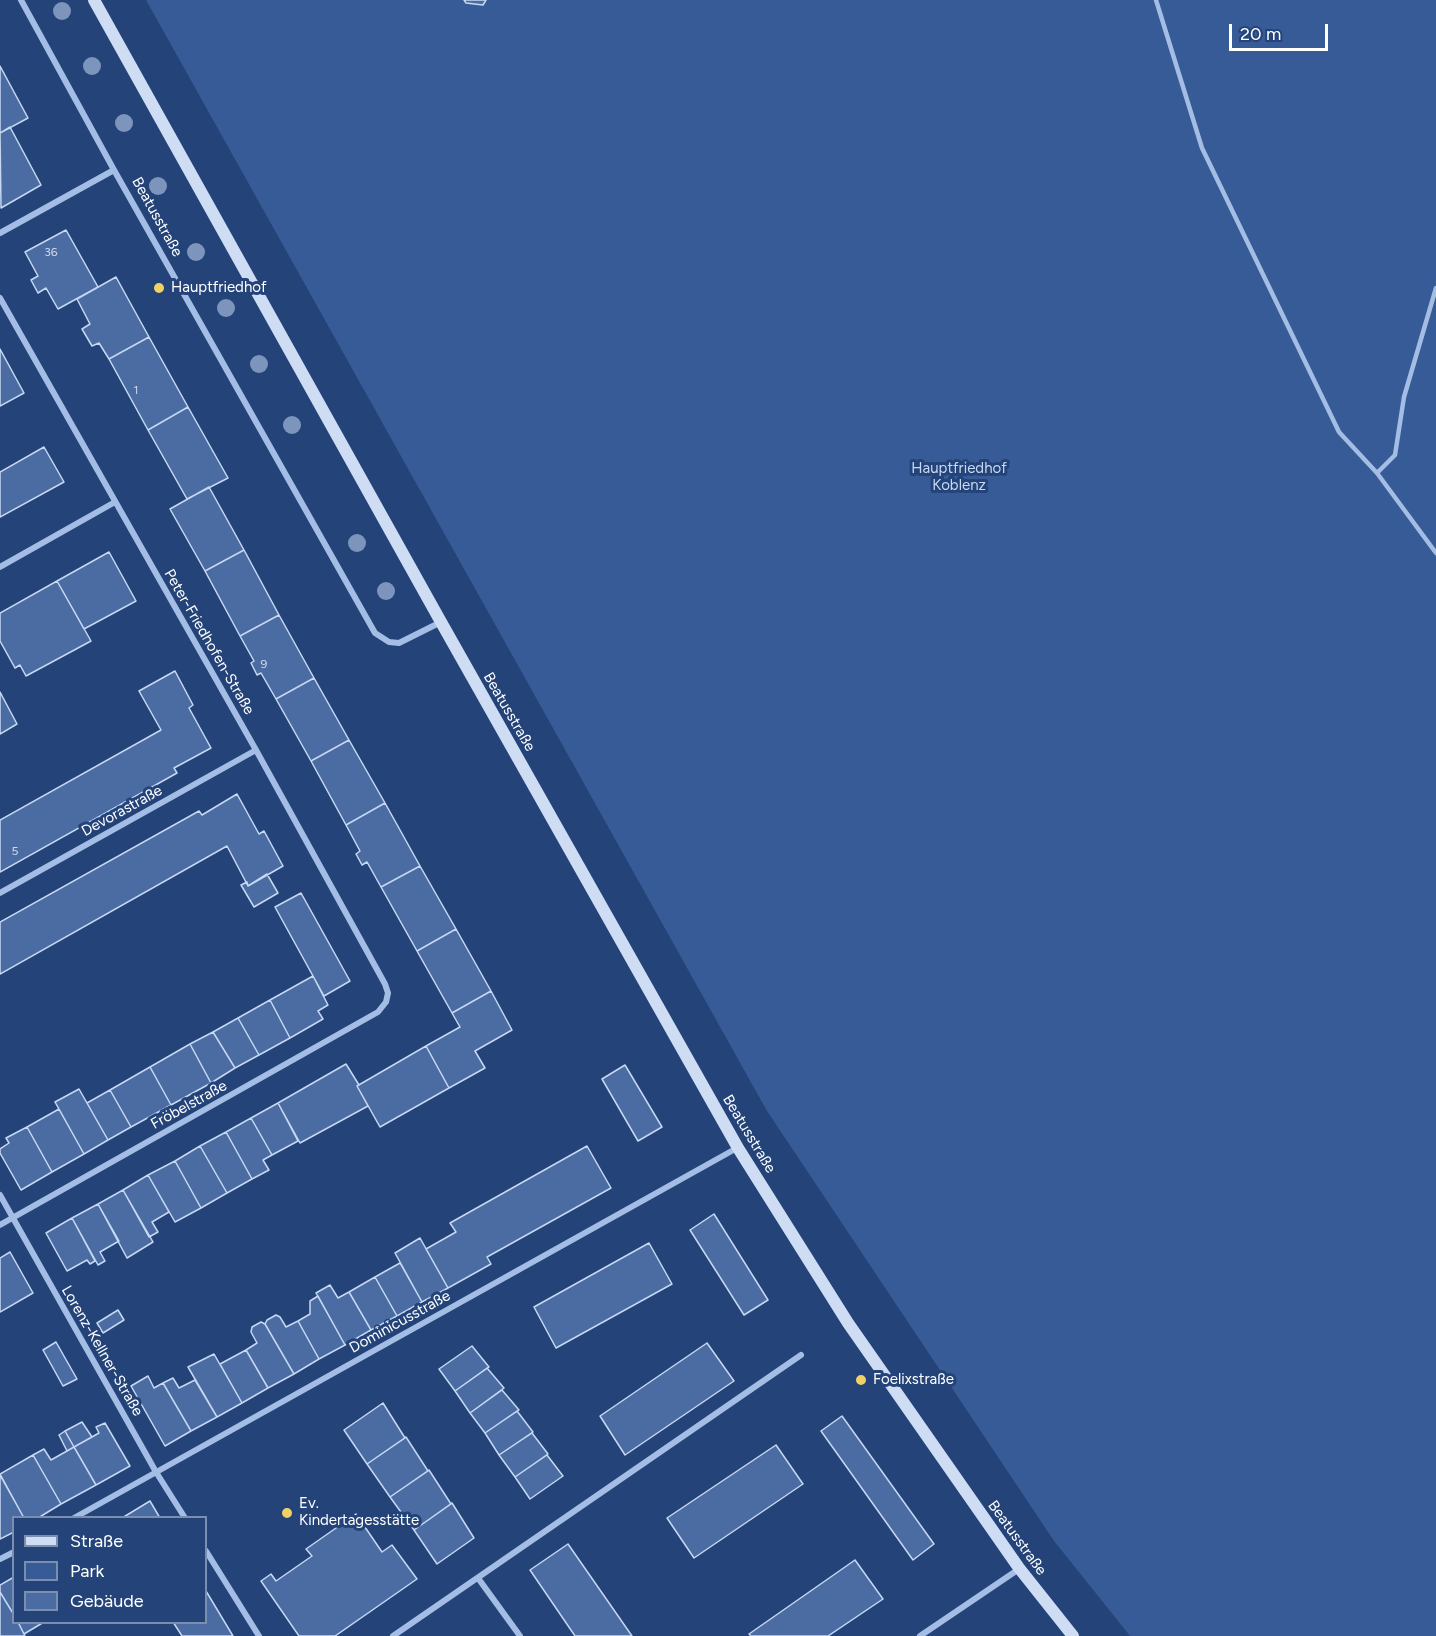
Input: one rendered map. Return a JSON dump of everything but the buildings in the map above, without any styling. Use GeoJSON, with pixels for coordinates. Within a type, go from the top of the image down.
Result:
{"type":"FeatureCollection","features":[{"type":"Feature","properties":{"kind":"street","name":"Beatusstraße"},"geometry":{"type":"LineString","coordinates":[[21,0],[114,170],[375,633],[389,642],[399,643],[441,622]]}},
{"type":"Feature","properties":{"kind":"street","name":"Beatusstraße"},"geometry":{"type":"LineString","coordinates":[[94,0],[738,1148],[848,1323],[1019,1568],[1073,1636]]}},
{"type":"Feature","properties":{"kind":"street"},"geometry":{"type":"LineString","coordinates":[[0,233],[114,170]]}},
{"type":"Feature","properties":{"kind":"street","name":"Peter-Friedhofen-Straße"},"geometry":{"type":"LineString","coordinates":[[0,298],[256,750],[385,984],[388,993],[386,1002]]}},
{"type":"Feature","properties":{"kind":"street"},"geometry":{"type":"LineString","coordinates":[[0,567],[116,502]]}},
{"type":"Feature","properties":{"kind":"street","name":"Devorastraße"},"geometry":{"type":"LineString","coordinates":[[0,893],[256,750]]}},
{"type":"Feature","properties":{"kind":"street","name":"Fröbelstraße"},"geometry":{"type":"LineString","coordinates":[[0,1225],[378,1012],[386,1002]]}},
{"type":"Feature","properties":{"kind":"street","name":"Dominicusstraße"},"geometry":{"type":"LineString","coordinates":[[78,1516],[738,1148]]}},
{"type":"Feature","properties":{"kind":"street","name":"Lorenz-Kellner-Straße"},"geometry":{"type":"LineString","coordinates":[[0,1195],[156,1472],[184,1516]]}},
{"type":"Feature","properties":{"kind":"street"},"geometry":{"type":"LineString","coordinates":[[393,1636],[801,1355]]}},
{"type":"Feature","properties":{"kind":"street"},"geometry":{"type":"LineString","coordinates":[[207,1553],[258,1636]]}},
{"type":"Feature","properties":{"kind":"street"},"geometry":{"type":"LineString","coordinates":[[920,1636],[1019,1568]]}},
{"type":"Feature","properties":{"kind":"street"},"geometry":{"type":"LineString","coordinates":[[478,1578],[520,1636]]}},
{"type":"Feature","properties":{"kind":"lane"},"geometry":{"type":"LineString","coordinates":[[1156,0],[1202,148],[1339,432],[1377,473],[1436,553]]}},
{"type":"Feature","properties":{"kind":"lane"},"geometry":{"type":"LineString","coordinates":[[1377,473],[1395,455],[1404,398],[1436,288]]}},
{"type":"Feature","properties":{"kind":"green space","name":"Hauptfriedhof Koblenz"},"geometry":{"type":"Polygon","coordinates":[[[146,0],[1436,0],[1436,1636],[1130,1636],[1054,1541],[767,1111],[146,0]]]}},
{"type":"Feature","properties":{"kind":"place","name":"Hauptfriedhof"},"geometry":{"type":"Point","coordinates":[159,288]}},
{"type":"Feature","properties":{"kind":"place","name":"Foelixstraße"},"geometry":{"type":"Point","coordinates":[861,1380]}},
{"type":"Feature","properties":{"kind":"place","name":"Ev. Kindertagesstätte"},"geometry":{"type":"Point","coordinates":[287,1513]}}]}
